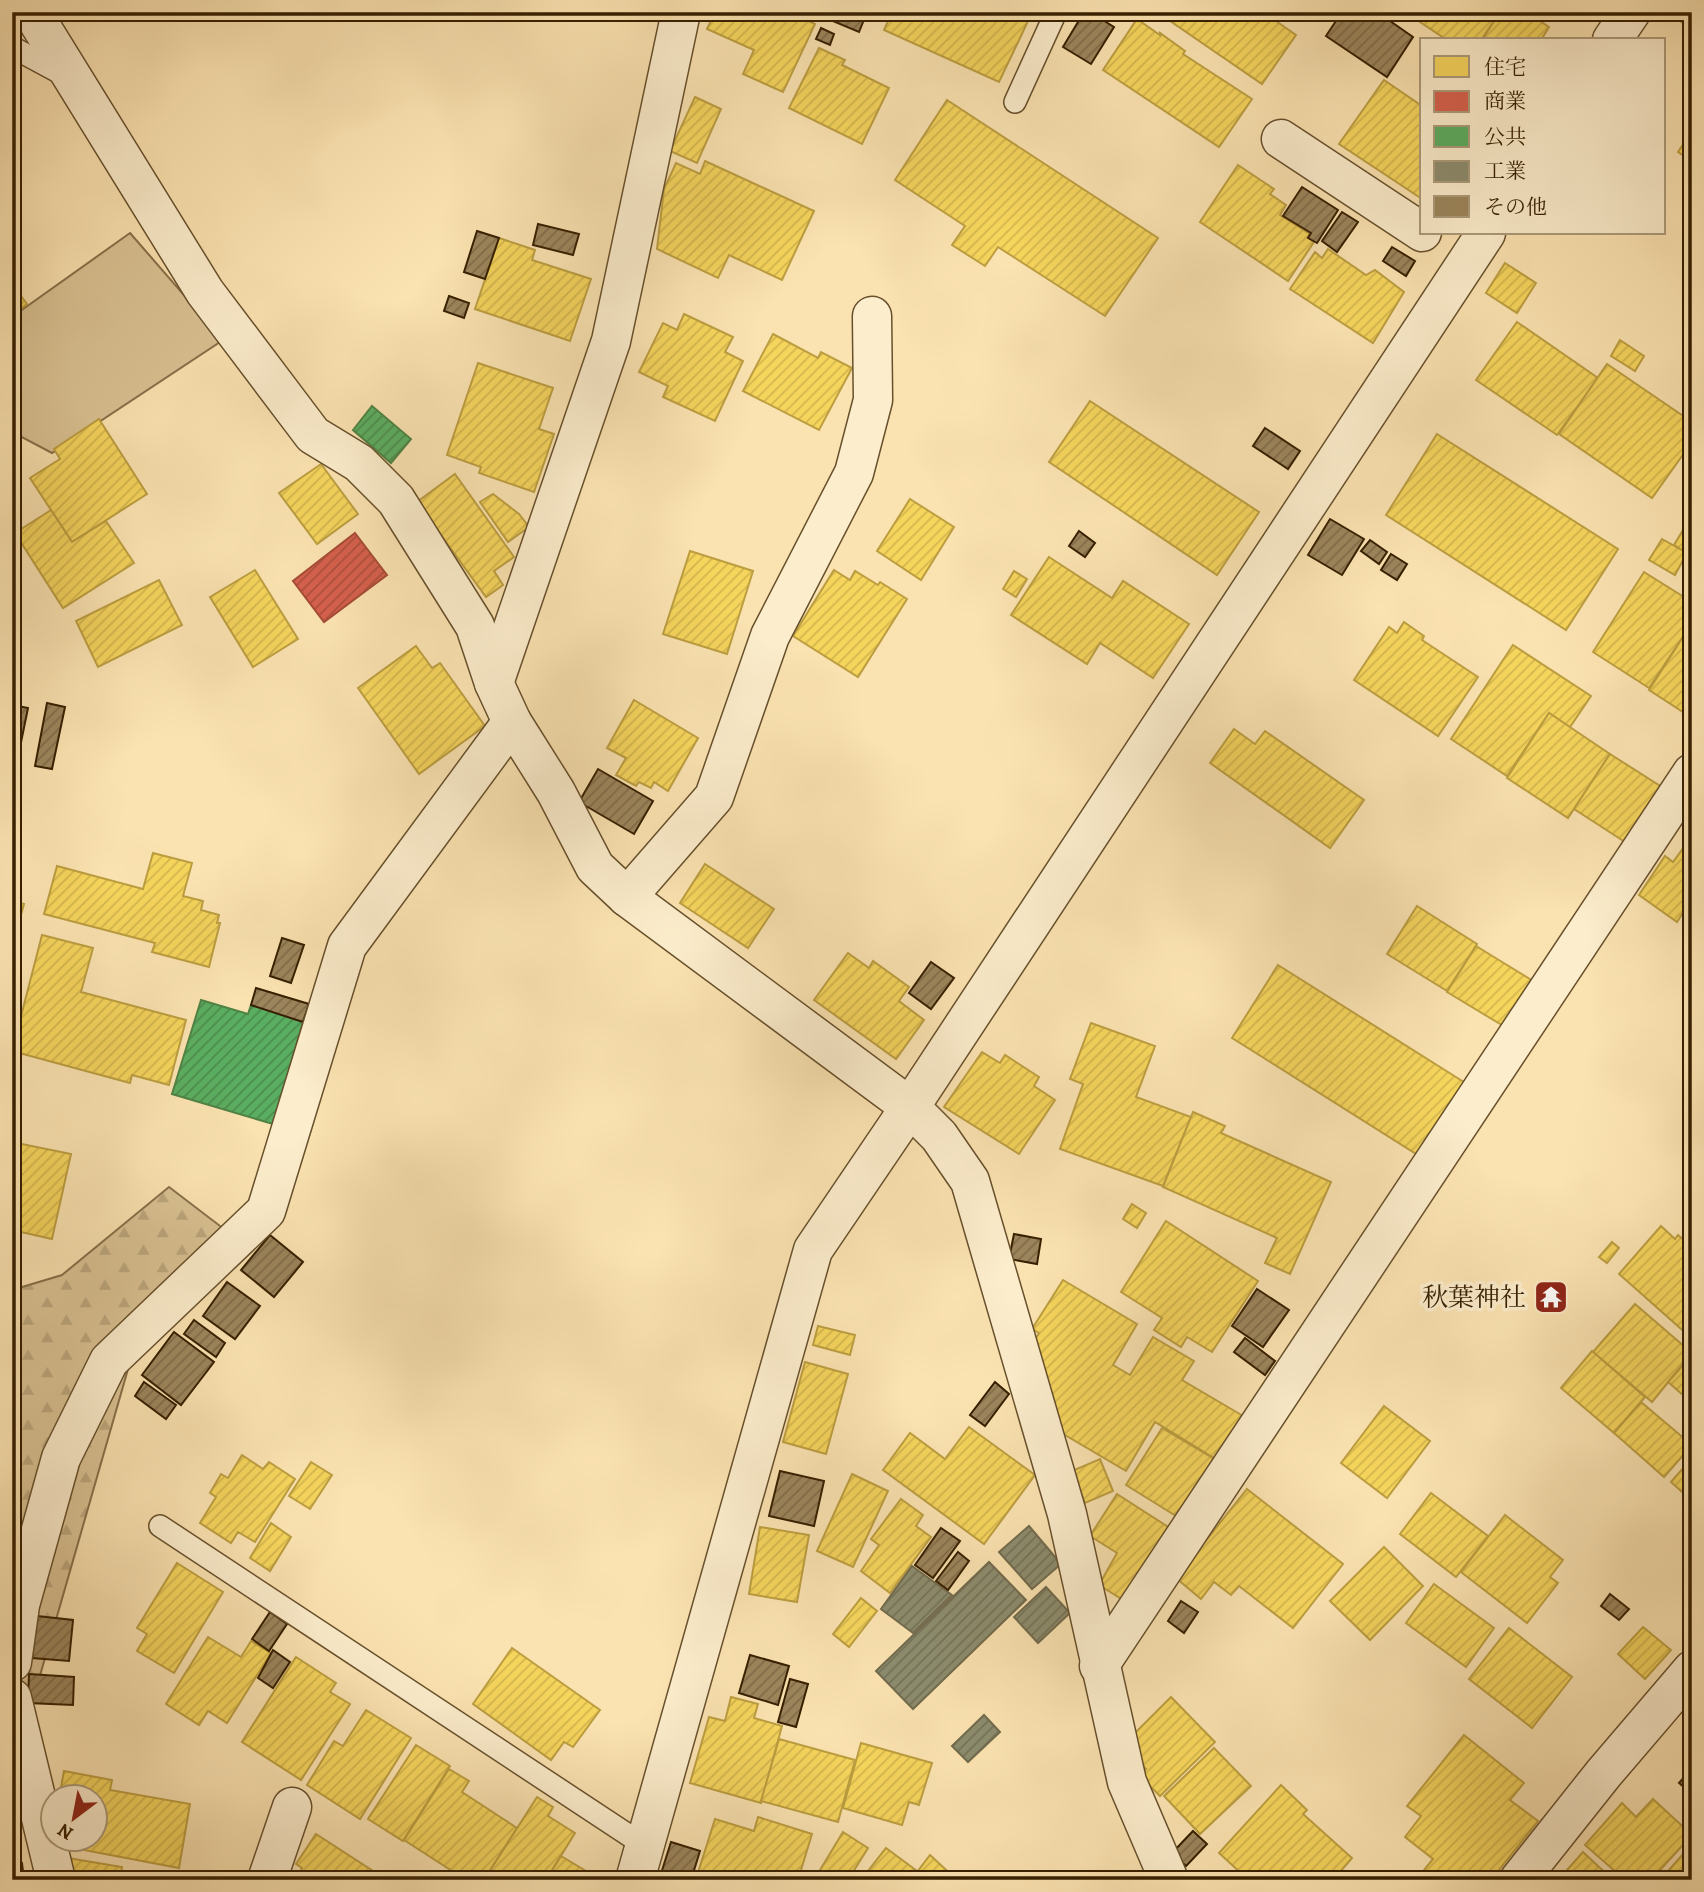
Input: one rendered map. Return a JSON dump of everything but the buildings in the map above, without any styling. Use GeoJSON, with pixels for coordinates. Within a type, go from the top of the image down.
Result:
{"type":"FeatureCollection","features":[{"type":"Feature","properties":{"kind":"street"},"geometry":{"type":"LineString","coordinates":[[32,12],[205,292],[313,435],[359,463],[396,500],[475,626],[494,683],[512,722],[556,792],[595,867],[627,897],[910,1107],[939,1136],[970,1181],[1067,1514],[1127,1782],[1169,1880]]}},
{"type":"Feature","properties":{"kind":"street"},"geometry":{"type":"LineString","coordinates":[[494,683],[611,341],[681,12]]}},
{"type":"Feature","properties":{"kind":"street"},"geometry":{"type":"LineString","coordinates":[[1613,38],[1631,12]]}},
{"type":"Feature","properties":{"kind":"street"},"geometry":{"type":"LineString","coordinates":[[1281,139],[1420,230]]}},
{"type":"Feature","properties":{"kind":"street"},"geometry":{"type":"LineString","coordinates":[[640,1863],[813,1250],[1476,247],[1430,234]]}},
{"type":"Feature","properties":{"kind":"street"},"geometry":{"type":"LineString","coordinates":[[627,897],[714,797],[770,636],[854,472],[873,400],[872,316]]}},
{"type":"Feature","properties":{"kind":"street"},"geometry":{"type":"LineString","coordinates":[[12,1662],[20,1605],[61,1458],[109,1361],[266,1211],[347,946],[512,722]]}},
{"type":"Feature","properties":{"kind":"street"},"geometry":{"type":"LineString","coordinates":[[1099,1666],[1692,773]]}},
{"type":"Feature","properties":{"kind":"street"},"geometry":{"type":"LineString","coordinates":[[1519,1880],[1604,1773],[1692,1670]]}},
{"type":"Feature","properties":{"kind":"street"},"geometry":{"type":"LineString","coordinates":[[12,1698],[56,1880]]}},
{"type":"Feature","properties":{"kind":"street"},"geometry":{"type":"LineString","coordinates":[[267,1880],[292,1807]]}},
{"type":"Feature","properties":{"kind":"lane"},"geometry":{"type":"LineString","coordinates":[[1015,102],[1056,12]]}},
{"type":"Feature","properties":{"kind":"lane"},"geometry":{"type":"LineString","coordinates":[[12,47],[72,79]]}},
{"type":"Feature","properties":{"kind":"lane"},"geometry":{"type":"LineString","coordinates":[[160,1526],[640,1863]]}},
{"type":"Feature","properties":{"kind":"green space"},"geometry":{"type":"Polygon","coordinates":[[[130,233],[223,340],[52,453],[12,432],[12,317],[130,233]]]}},
{"type":"Feature","properties":{"kind":"green space"},"geometry":{"type":"Polygon","coordinates":[[[169,1187],[224,1229],[145,1310],[18,1752],[12,1751],[12,1290],[62,1275],[169,1187]]]}},
{"type":"Feature","properties":{"kind":"place","name":"秋葉神社"},"geometry":{"type":"Point","coordinates":[1551,1297]}}]}
